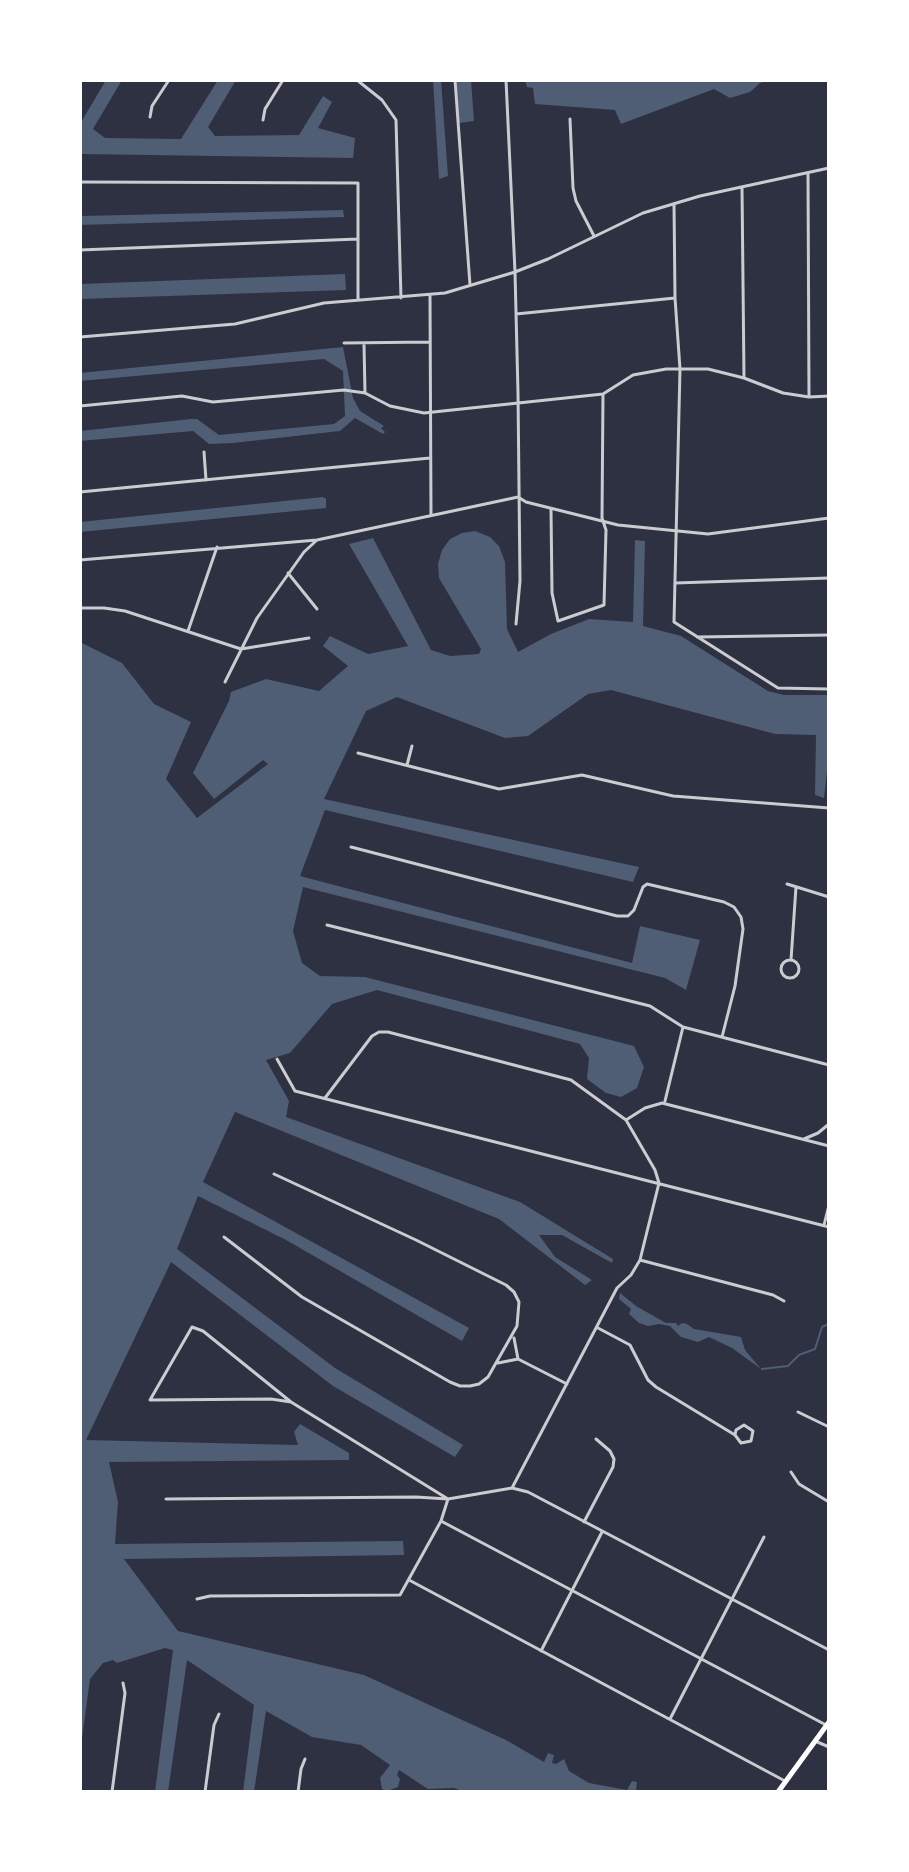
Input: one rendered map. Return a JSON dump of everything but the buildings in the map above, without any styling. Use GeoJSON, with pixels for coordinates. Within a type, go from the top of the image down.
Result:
{"type":"FeatureCollection","features":[{"type":"Feature","properties":{"kind":"main road"},"geometry":{"type":"LineString","coordinates":[[778,1792],[828,1723]]}},
{"type":"Feature","properties":{"kind":"street"},"geometry":{"type":"LineString","coordinates":[[150,117],[152,106],[169,80]]}},
{"type":"Feature","properties":{"kind":"street"},"geometry":{"type":"LineString","coordinates":[[263,120],[265,109],[283,80]]}},
{"type":"Feature","properties":{"kind":"street"},"geometry":{"type":"LineString","coordinates":[[357,80],[382,100],[396,120],[401,298]]}},
{"type":"Feature","properties":{"kind":"street"},"geometry":{"type":"LineString","coordinates":[[455,80],[470,285]]}},
{"type":"Feature","properties":{"kind":"street"},"geometry":{"type":"LineString","coordinates":[[506,80],[516,314],[520,581],[516,624]]}},
{"type":"Feature","properties":{"kind":"street"},"geometry":{"type":"LineString","coordinates":[[570,119],[573,188],[576,201],[594,236]]}},
{"type":"Feature","properties":{"kind":"street"},"geometry":{"type":"LineString","coordinates":[[80,337],[235,324],[299,308],[430,295],[515,272],[643,213],[829,168]]}},
{"type":"Feature","properties":{"kind":"street"},"geometry":{"type":"LineString","coordinates":[[808,173],[809,397]]}},
{"type":"Feature","properties":{"kind":"street"},"geometry":{"type":"LineString","coordinates":[[80,182],[358,183],[358,300]]}},
{"type":"Feature","properties":{"kind":"street"},"geometry":{"type":"LineString","coordinates":[[742,187],[744,378]]}},
{"type":"Feature","properties":{"kind":"street"},"geometry":{"type":"LineString","coordinates":[[674,204],[675,298],[680,369],[674,622],[778,688],[829,689]]}},
{"type":"Feature","properties":{"kind":"street"},"geometry":{"type":"LineString","coordinates":[[80,250],[358,239]]}},
{"type":"Feature","properties":{"kind":"street"},"geometry":{"type":"LineString","coordinates":[[430,295],[431,514]]}},
{"type":"Feature","properties":{"kind":"street"},"geometry":{"type":"LineString","coordinates":[[516,314],[675,298]]}},
{"type":"Feature","properties":{"kind":"street"},"geometry":{"type":"LineString","coordinates":[[344,343],[430,342]]}},
{"type":"Feature","properties":{"kind":"street"},"geometry":{"type":"LineString","coordinates":[[364,343],[365,393]]}},
{"type":"Feature","properties":{"kind":"street"},"geometry":{"type":"LineString","coordinates":[[80,406],[182,396],[213,402],[353,390],[404,410],[424,413],[603,394],[633,375],[680,369],[708,369],[744,378],[783,393],[829,396]]}},
{"type":"Feature","properties":{"kind":"street"},"geometry":{"type":"LineString","coordinates":[[551,509],[552,593],[558,621],[604,605],[603,394]]}},
{"type":"Feature","properties":{"kind":"street"},"geometry":{"type":"LineString","coordinates":[[204,452],[206,480]]}},
{"type":"Feature","properties":{"kind":"street"},"geometry":{"type":"LineString","coordinates":[[80,492],[430,458]]}},
{"type":"Feature","properties":{"kind":"street"},"geometry":{"type":"LineString","coordinates":[[80,560],[317,540],[518,497],[526,502],[604,522],[708,534],[829,518]]}},
{"type":"Feature","properties":{"kind":"street"},"geometry":{"type":"LineString","coordinates":[[225,682],[257,618],[288,573],[317,540]]}},
{"type":"Feature","properties":{"kind":"street"},"geometry":{"type":"LineString","coordinates":[[188,632],[217,547]]}},
{"type":"Feature","properties":{"kind":"street"},"geometry":{"type":"LineString","coordinates":[[288,573],[317,609]]}},
{"type":"Feature","properties":{"kind":"street"},"geometry":{"type":"LineString","coordinates":[[675,583],[829,578]]}},
{"type":"Feature","properties":{"kind":"street"},"geometry":{"type":"LineString","coordinates":[[80,608],[125,611],[241,649],[309,638]]}},
{"type":"Feature","properties":{"kind":"street"},"geometry":{"type":"LineString","coordinates":[[696,637],[829,635]]}},
{"type":"Feature","properties":{"kind":"street"},"geometry":{"type":"LineString","coordinates":[[407,765],[412,746]]}},
{"type":"Feature","properties":{"kind":"street"},"geometry":{"type":"LineString","coordinates":[[358,753],[499,789],[582,775],[673,796],[829,808]]}},
{"type":"Feature","properties":{"kind":"street"},"geometry":{"type":"LineString","coordinates":[[351,847],[617,916],[628,916],[634,910],[647,884],[734,907],[741,917],[743,929],[735,986],[722,1037]]}},
{"type":"Feature","properties":{"kind":"street"},"geometry":{"type":"LineString","coordinates":[[787,884],[829,897]]}},
{"type":"Feature","properties":{"kind":"street"},"geometry":{"type":"LineString","coordinates":[[791,960],[796,887]]}},
{"type":"Feature","properties":{"kind":"street"},"geometry":{"type":"LineString","coordinates":[[327,925],[650,1006],[683,1027],[829,1065]]}},
{"type":"Feature","properties":{"kind":"street"},"geometry":{"type":"LineString","coordinates":[[791,960],[798,965],[798,971],[795,976],[787,978],[781,972],[781,966],[791,960]]}},
{"type":"Feature","properties":{"kind":"street"},"geometry":{"type":"LineString","coordinates":[[664,1103],[683,1027]]}},
{"type":"Feature","properties":{"kind":"street"},"geometry":{"type":"LineString","coordinates":[[325,1098],[372,1036],[388,1032],[562,1077],[584,1087],[626,1120],[655,1170],[659,1183],[640,1260],[631,1275],[617,1288],[512,1488]]}},
{"type":"Feature","properties":{"kind":"street"},"geometry":{"type":"LineString","coordinates":[[277,1059],[295,1091],[826,1226],[829,1205]]}},
{"type":"Feature","properties":{"kind":"street"},"geometry":{"type":"LineString","coordinates":[[626,1120],[645,1108],[664,1103],[829,1146]]}},
{"type":"Feature","properties":{"kind":"street"},"geometry":{"type":"LineString","coordinates":[[804,1139],[829,1124]]}},
{"type":"Feature","properties":{"kind":"street"},"geometry":{"type":"LineString","coordinates":[[224,1237],[302,1297],[450,1382],[460,1386],[479,1384],[488,1377],[513,1336],[520,1314],[514,1292],[506,1285],[274,1174]]}},
{"type":"Feature","properties":{"kind":"street"},"geometry":{"type":"LineString","coordinates":[[640,1260],[773,1295],[784,1301]]}},
{"type":"Feature","properties":{"kind":"street"},"geometry":{"type":"LineString","coordinates":[[291,1402],[271,1399],[150,1400],[192,1327],[203,1331],[291,1402],[448,1499]]}},
{"type":"Feature","properties":{"kind":"street"},"geometry":{"type":"LineString","coordinates":[[597,1328],[630,1345],[648,1380],[656,1387],[735,1435],[741,1443],[746,1443],[753,1436],[749,1427],[744,1425],[736,1430],[735,1435]]}},
{"type":"Feature","properties":{"kind":"street"},"geometry":{"type":"LineString","coordinates":[[513,1336],[518,1359]]}},
{"type":"Feature","properties":{"kind":"street"},"geometry":{"type":"LineString","coordinates":[[498,1363],[518,1359],[567,1384]]}},
{"type":"Feature","properties":{"kind":"street"},"geometry":{"type":"LineString","coordinates":[[798,1412],[829,1427]]}},
{"type":"Feature","properties":{"kind":"street"},"geometry":{"type":"LineString","coordinates":[[584,1522],[614,1459],[596,1439]]}},
{"type":"Feature","properties":{"kind":"street"},"geometry":{"type":"LineString","coordinates":[[791,1472],[799,1484],[829,1502]]}},
{"type":"Feature","properties":{"kind":"street"},"geometry":{"type":"LineString","coordinates":[[166,1499],[448,1499],[512,1488],[528,1492],[829,1650]]}},
{"type":"Feature","properties":{"kind":"street"},"geometry":{"type":"LineString","coordinates":[[197,1599],[210,1596],[400,1595],[441,1521],[448,1499]]}},
{"type":"Feature","properties":{"kind":"street"},"geometry":{"type":"LineString","coordinates":[[441,1521],[700,1660],[828,1723]]}},
{"type":"Feature","properties":{"kind":"street"},"geometry":{"type":"LineString","coordinates":[[541,1651],[602,1532]]}},
{"type":"Feature","properties":{"kind":"street"},"geometry":{"type":"LineString","coordinates":[[670,1719],[764,1537]]}},
{"type":"Feature","properties":{"kind":"street"},"geometry":{"type":"LineString","coordinates":[[409,1580],[785,1781]]}},
{"type":"Feature","properties":{"kind":"street"},"geometry":{"type":"LineString","coordinates":[[112,1792],[125,1693],[123,1683]]}},
{"type":"Feature","properties":{"kind":"street"},"geometry":{"type":"LineString","coordinates":[[205,1792],[214,1725],[219,1714]]}},
{"type":"Feature","properties":{"kind":"street"},"geometry":{"type":"LineString","coordinates":[[815,1741],[829,1747]]}},
{"type":"Feature","properties":{"kind":"street"},"geometry":{"type":"LineString","coordinates":[[298,1792],[305,1759]]}},
{"type":"Feature","properties":{"kind":"water"},"geometry":{"type":"Polygon","coordinates":[[[106,80],[122,80],[93,129],[105,138],[181,139],[218,80],[236,80],[208,127],[215,136],[299,135],[323,96],[332,102],[318,128],[355,138],[353,158],[80,154],[80,124],[106,80]]]}},
{"type":"Feature","properties":{"kind":"water"},"geometry":{"type":"Polygon","coordinates":[[[433,80],[441,80],[448,176],[439,179],[433,80]]]}},
{"type":"Feature","properties":{"kind":"water"},"geometry":{"type":"Polygon","coordinates":[[[456,80],[471,80],[474,121],[459,123],[456,80]]]}},
{"type":"Feature","properties":{"kind":"water"},"geometry":{"type":"Polygon","coordinates":[[[525,80],[770,80],[760,83],[750,92],[730,98],[714,89],[621,124],[615,110],[535,104],[533,88],[527,87],[525,80]]]}},
{"type":"Feature","properties":{"kind":"water"},"geometry":{"type":"Polygon","coordinates":[[[343,210],[344,217],[80,225],[80,216],[343,210]]]}},
{"type":"Feature","properties":{"kind":"water"},"geometry":{"type":"Polygon","coordinates":[[[345,274],[346,290],[80,299],[80,284],[345,274]]]}},
{"type":"Feature","properties":{"kind":"water"},"geometry":{"type":"Polygon","coordinates":[[[343,347],[353,398],[360,411],[384,426],[381,428],[385,432],[383,434],[355,418],[340,431],[233,443],[209,444],[193,431],[80,441],[80,431],[191,419],[197,419],[219,435],[334,424],[345,416],[343,371],[324,359],[80,381],[80,373],[343,347]]]}},
{"type":"Feature","properties":{"kind":"water"},"geometry":{"type":"Polygon","coordinates":[[[323,497],[326,508],[80,532],[80,522],[323,497]]]}},
{"type":"Feature","properties":{"kind":"water"},"geometry":{"type":"Polygon","coordinates":[[[475,531],[490,537],[499,546],[505,562],[507,629],[518,652],[551,634],[589,619],[633,622],[635,540],[645,541],[643,626],[681,636],[768,691],[784,695],[829,695],[829,755],[824,798],[815,795],[816,735],[775,734],[611,690],[588,694],[528,736],[505,738],[397,697],[366,711],[324,799],[639,867],[633,882],[325,810],[300,876],[632,963],[640,926],[700,940],[686,990],[665,978],[303,887],[293,931],[302,963],[320,976],[365,977],[634,1046],[644,1067],[637,1088],[621,1097],[606,1093],[587,1079],[589,1058],[580,1044],[377,990],[332,1004],[290,1053],[266,1060],[289,1101],[286,1117],[520,1202],[613,1259],[612,1263],[562,1235],[539,1235],[555,1257],[592,1280],[585,1285],[499,1219],[235,1112],[203,1182],[469,1328],[462,1341],[286,1240],[198,1196],[177,1249],[335,1368],[463,1445],[455,1457],[333,1386],[171,1262],[86,1440],[298,1445],[294,1432],[300,1424],[349,1453],[349,1460],[109,1462],[118,1502],[115,1544],[403,1541],[404,1555],[124,1559],[178,1631],[364,1675],[506,1740],[544,1762],[548,1753],[554,1755],[552,1763],[564,1759],[569,1771],[589,1783],[627,1790],[632,1781],[637,1782],[638,1792],[465,1792],[454,1788],[428,1789],[399,1770],[398,1787],[387,1791],[382,1789],[380,1778],[390,1765],[361,1745],[312,1737],[266,1711],[254,1792],[243,1792],[254,1705],[187,1660],[168,1792],[155,1792],[173,1650],[165,1648],[117,1663],[113,1660],[103,1663],[90,1679],[80,1753],[80,642],[122,663],[154,704],[191,722],[166,779],[197,818],[268,764],[263,760],[214,799],[193,773],[231,692],[266,679],[319,691],[348,666],[323,646],[330,636],[368,654],[408,646],[349,544],[373,538],[431,650],[450,656],[479,654],[481,649],[439,578],[438,564],[442,550],[450,539],[475,531]]]}},
{"type":"Feature","properties":{"kind":"water"},"geometry":{"type":"Polygon","coordinates":[[[620,1293],[666,1323],[676,1323],[678,1326],[682,1323],[694,1329],[741,1337],[745,1350],[761,1369],[732,1348],[709,1337],[698,1342],[681,1337],[670,1326],[639,1323],[629,1314],[631,1309],[619,1299],[620,1293]]]}},
{"type":"Feature","properties":{"kind":"waterway"},"geometry":{"type":"LineString","coordinates":[[762,1369],[788,1366],[799,1355],[815,1349],[822,1327],[829,1324]]}}]}
